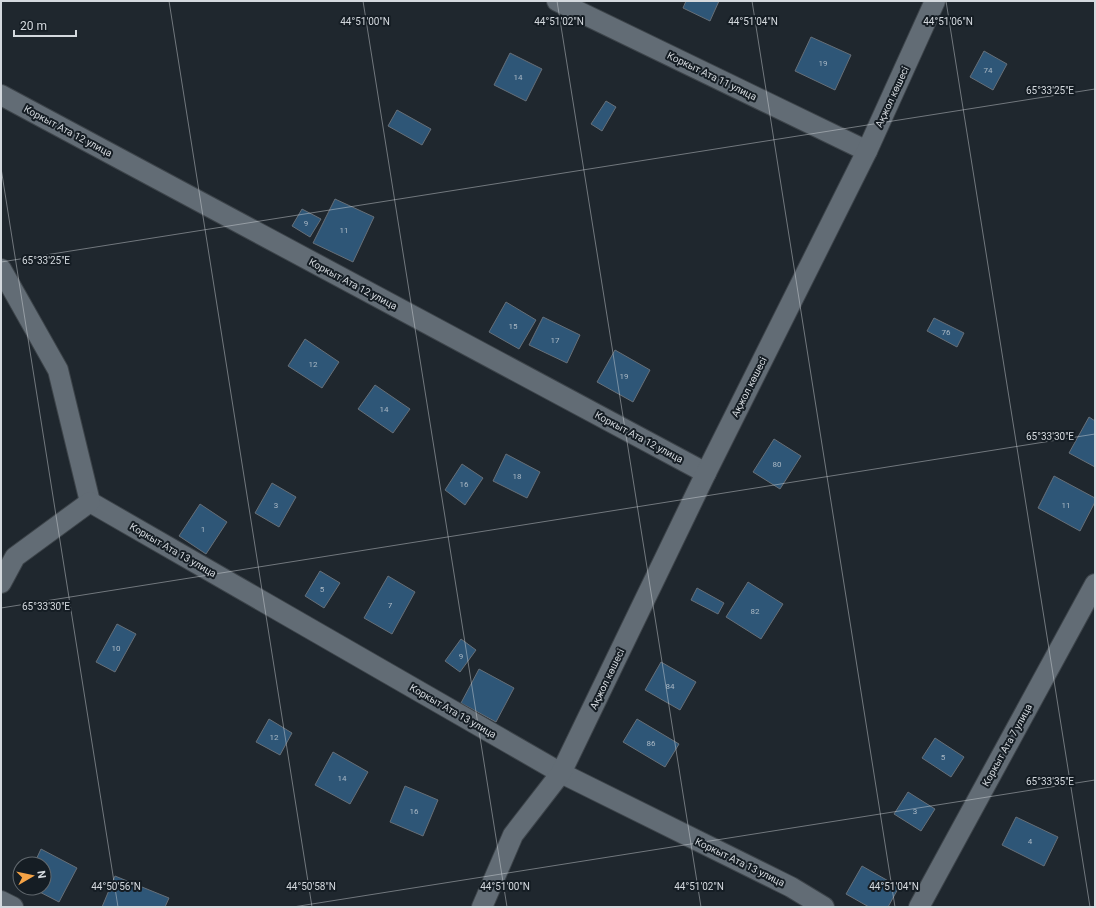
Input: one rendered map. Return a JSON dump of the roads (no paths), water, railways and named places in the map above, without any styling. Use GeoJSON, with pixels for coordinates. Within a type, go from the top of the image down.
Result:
{"type":"FeatureCollection","features":[{"type":"Feature","properties":{"kind":"street","name":"Коркыт Ата 11 улица"},"geometry":{"type":"LineString","coordinates":[[557,1],[867,151]]}},
{"type":"Feature","properties":{"kind":"street","name":"Ақжол көшесі"},"geometry":{"type":"LineString","coordinates":[[482,907],[513,835],[561,774],[706,473],[867,151],[935,1]]}},
{"type":"Feature","properties":{"kind":"street","name":"Коркыт Ата 12 улица"},"geometry":{"type":"LineString","coordinates":[[1,95],[706,473]]}},
{"type":"Feature","properties":{"kind":"street"},"geometry":{"type":"LineString","coordinates":[[1,269],[58,370],[90,502],[16,557],[1,583]]}},
{"type":"Feature","properties":{"kind":"street","name":"Коркыт Ата 13 улица"},"geometry":{"type":"LineString","coordinates":[[90,502],[561,774],[791,887],[824,907]]}},
{"type":"Feature","properties":{"kind":"street","name":"Коркыт Ата 7 улица"},"geometry":{"type":"LineString","coordinates":[[919,907],[1095,584]]}},
{"type":"Feature","properties":{"kind":"street"},"geometry":{"type":"LineString","coordinates":[[1,901],[13,907]]}}]}
